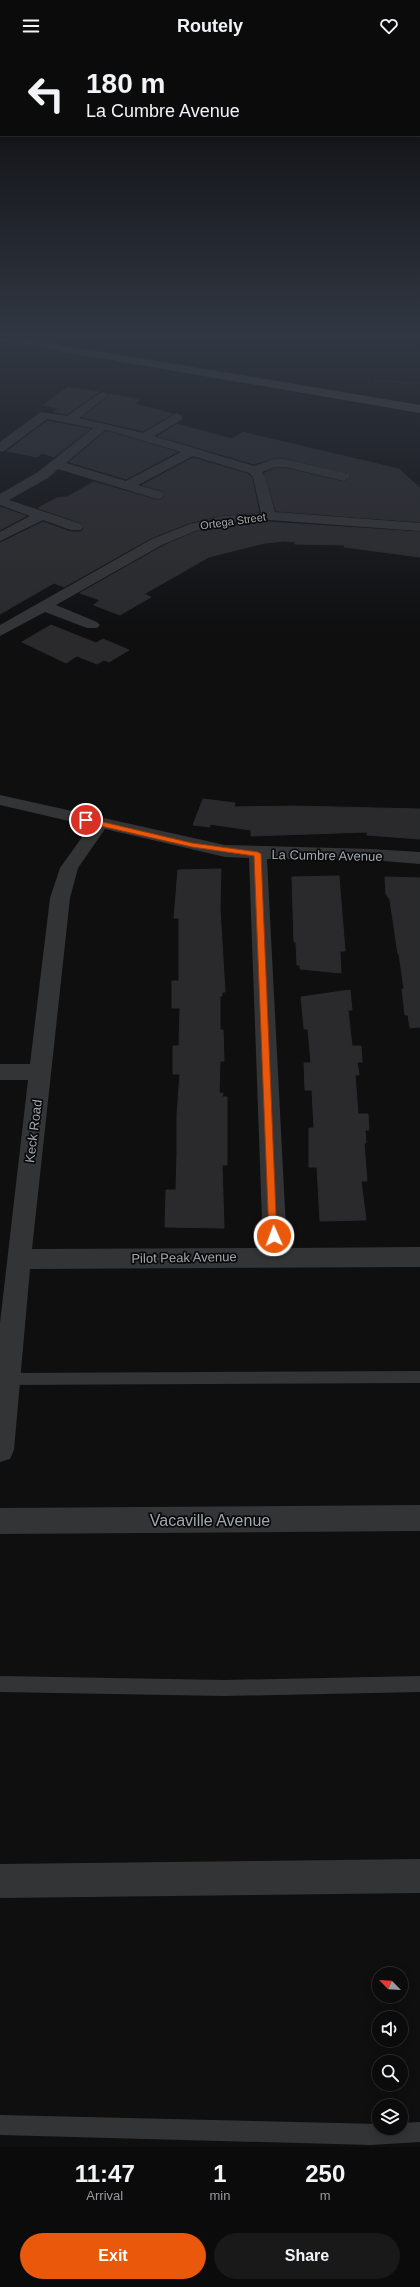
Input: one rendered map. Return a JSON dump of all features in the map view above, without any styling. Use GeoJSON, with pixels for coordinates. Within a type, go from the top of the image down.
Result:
{"type":"FeatureCollection","features":[{"type":"Feature","properties":{"kind":"street"},"geometry":{"type":"LineString","coordinates":[[0,448],[18,435]]}},
{"type":"Feature","properties":{"kind":"street"},"geometry":{"type":"LineString","coordinates":[[0,500],[29,484],[92,435]]}},
{"type":"Feature","properties":{"kind":"street"},"geometry":{"type":"LineString","coordinates":[[136,435],[254,470],[274,463],[285,463],[344,477]]}},
{"type":"Feature","properties":{"kind":"street"},"geometry":{"type":"LineString","coordinates":[[145,437],[149,435]]}},
{"type":"Feature","properties":{"kind":"street"},"geometry":{"type":"LineString","coordinates":[[127,486],[192,451]]}},
{"type":"Feature","properties":{"kind":"street"},"geometry":{"type":"LineString","coordinates":[[258,457],[274,463]]}},
{"type":"Feature","properties":{"kind":"street"},"geometry":{"type":"LineString","coordinates":[[56,464],[157,495]]}},
{"type":"Feature","properties":{"kind":"street"},"geometry":{"type":"LineString","coordinates":[[254,470],[259,477],[269,516]]}},
{"type":"Feature","properties":{"kind":"street"},"geometry":{"type":"LineString","coordinates":[[0,500],[76,527]]}},
{"type":"Feature","properties":{"kind":"street"},"geometry":{"type":"LineString","coordinates":[[0,537],[42,515]]}},
{"type":"Feature","properties":{"kind":"street","name":"Ortega Street"},"geometry":{"type":"LineString","coordinates":[[0,631],[157,542],[190,528],[223,520],[269,516],[420,527]]}},
{"type":"Feature","properties":{"kind":"street"},"geometry":{"type":"LineString","coordinates":[[44,606],[92,624]]}},
{"type":"Feature","properties":{"kind":"street","name":"La Cumbre Avenue"},"geometry":{"type":"LineString","coordinates":[[0,800],[192,845],[258,854],[362,855],[420,858]]}},
{"type":"Feature","properties":{"kind":"street","name":"Keck Road"},"geometry":{"type":"LineString","coordinates":[[0,1450],[19,1259],[60,898],[63,882],[77,856],[100,824]]}},
{"type":"Feature","properties":{"kind":"street"},"geometry":{"type":"LineString","coordinates":[[258,854],[275,1256]]}},
{"type":"Feature","properties":{"kind":"street"},"geometry":{"type":"LineString","coordinates":[[0,1072],[41,1072]]}},
{"type":"Feature","properties":{"kind":"street","name":"Pilot Peak Avenue"},"geometry":{"type":"LineString","coordinates":[[19,1259],[275,1256],[420,1257]]}},
{"type":"Feature","properties":{"kind":"street","name":"Vacaville Avenue"},"geometry":{"type":"LineString","coordinates":[[0,1521],[420,1518]]}},
{"type":"Feature","properties":{"kind":"street"},"geometry":{"type":"LineString","coordinates":[[0,1881],[420,1876]]}},
{"type":"Feature","properties":{"kind":"lane"},"geometry":{"type":"LineString","coordinates":[[7,1379],[420,1377]]}},
{"type":"Feature","properties":{"kind":"lane"},"geometry":{"type":"LineString","coordinates":[[0,1684],[225,1688],[420,1684]]}},
{"type":"Feature","properties":{"kind":"lane"},"geometry":{"type":"LineString","coordinates":[[0,2125],[371,2135],[420,2132]]}},
{"type":"Feature","properties":{"kind":"building"},"geometry":{"type":"Polygon","coordinates":[[[29,435],[83,435],[54,457],[42,453],[37,457],[7,451],[29,435]]]}},
{"type":"Feature","properties":{"kind":"building"},"geometry":{"type":"Polygon","coordinates":[[[102,435],[120,435],[177,452],[126,479],[69,462],[102,435]]]}},
{"type":"Feature","properties":{"kind":"building"},"geometry":{"type":"Polygon","coordinates":[[[216,435],[232,439],[239,435],[255,435],[399,469],[420,488],[420,522],[276,511],[264,473],[275,468],[285,468],[344,482],[351,477],[350,474],[285,458],[274,458],[254,464],[158,436],[216,435]]]}},
{"type":"Feature","properties":{"kind":"building"},"geometry":{"type":"Polygon","coordinates":[[[193,458],[248,474],[252,478],[259,512],[223,515],[189,523],[151,538],[64,587],[54,583],[0,614],[0,543],[43,522],[71,532],[81,532],[84,528],[81,523],[38,508],[57,498],[67,497],[94,482],[157,500],[162,499],[165,496],[162,491],[142,485],[193,458]]]}},
{"type":"Feature","properties":{"kind":"building"},"geometry":{"type":"Polygon","coordinates":[[[0,507],[26,516],[0,530],[0,507]]]}},
{"type":"Feature","properties":{"kind":"building"},"geometry":{"type":"Polygon","coordinates":[[[269,522],[420,532],[420,557],[344,547],[345,545],[295,544],[295,542],[285,541],[265,543],[209,557],[144,594],[151,597],[120,615],[94,605],[100,600],[80,593],[163,546],[195,532],[223,525],[269,522]]]}},
{"type":"Feature","properties":{"kind":"building"},"geometry":{"type":"Polygon","coordinates":[[[51,625],[96,643],[103,639],[129,650],[109,662],[104,660],[97,664],[77,656],[66,663],[22,642],[51,625]]]}},
{"type":"Feature","properties":{"kind":"building"},"geometry":{"type":"Polygon","coordinates":[[[203,799],[235,803],[234,807],[292,806],[420,809],[420,839],[367,835],[367,832],[251,836],[251,830],[210,824],[210,827],[193,825],[203,799]]]}},
{"type":"Feature","properties":{"kind":"building"},"geometry":{"type":"Polygon","coordinates":[[[221,869],[220,909],[225,992],[222,992],[222,996],[220,996],[220,1030],[223,1030],[224,1061],[220,1061],[219,1093],[223,1093],[222,1097],[227,1097],[227,1165],[222,1165],[224,1228],[165,1227],[166,1190],[176,1190],[177,1115],[180,1074],[173,1074],[173,1046],[179,1046],[180,1008],[172,1008],[172,981],[179,981],[179,918],[174,918],[178,870],[221,869]]]}},
{"type":"Feature","properties":{"kind":"building"},"geometry":{"type":"Polygon","coordinates":[[[339,876],[345,951],[340,951],[341,973],[300,969],[300,965],[297,965],[296,942],[294,942],[292,877],[339,876]]]}},
{"type":"Feature","properties":{"kind":"building"},"geometry":{"type":"Polygon","coordinates":[[[385,877],[420,878],[420,1027],[410,1028],[408,1015],[405,1015],[402,989],[404,989],[399,954],[390,900],[386,894],[385,877]]]}},
{"type":"Feature","properties":{"kind":"building"},"geometry":{"type":"Polygon","coordinates":[[[350,990],[352,1010],[348,1010],[352,1046],[361,1046],[362,1062],[357,1062],[359,1075],[355,1075],[358,1114],[368,1114],[369,1130],[365,1130],[366,1143],[364,1143],[367,1181],[361,1181],[366,1220],[320,1221],[317,1167],[309,1167],[309,1128],[314,1128],[312,1090],[305,1090],[304,1063],[311,1063],[308,1029],[304,1029],[301,997],[350,990]]]}},
{"type":"Feature","properties":{"kind":"route"},"geometry":{"type":"LineString","coordinates":[[86,820],[192,845],[225,851],[258,854],[274,1236]]}}]}
